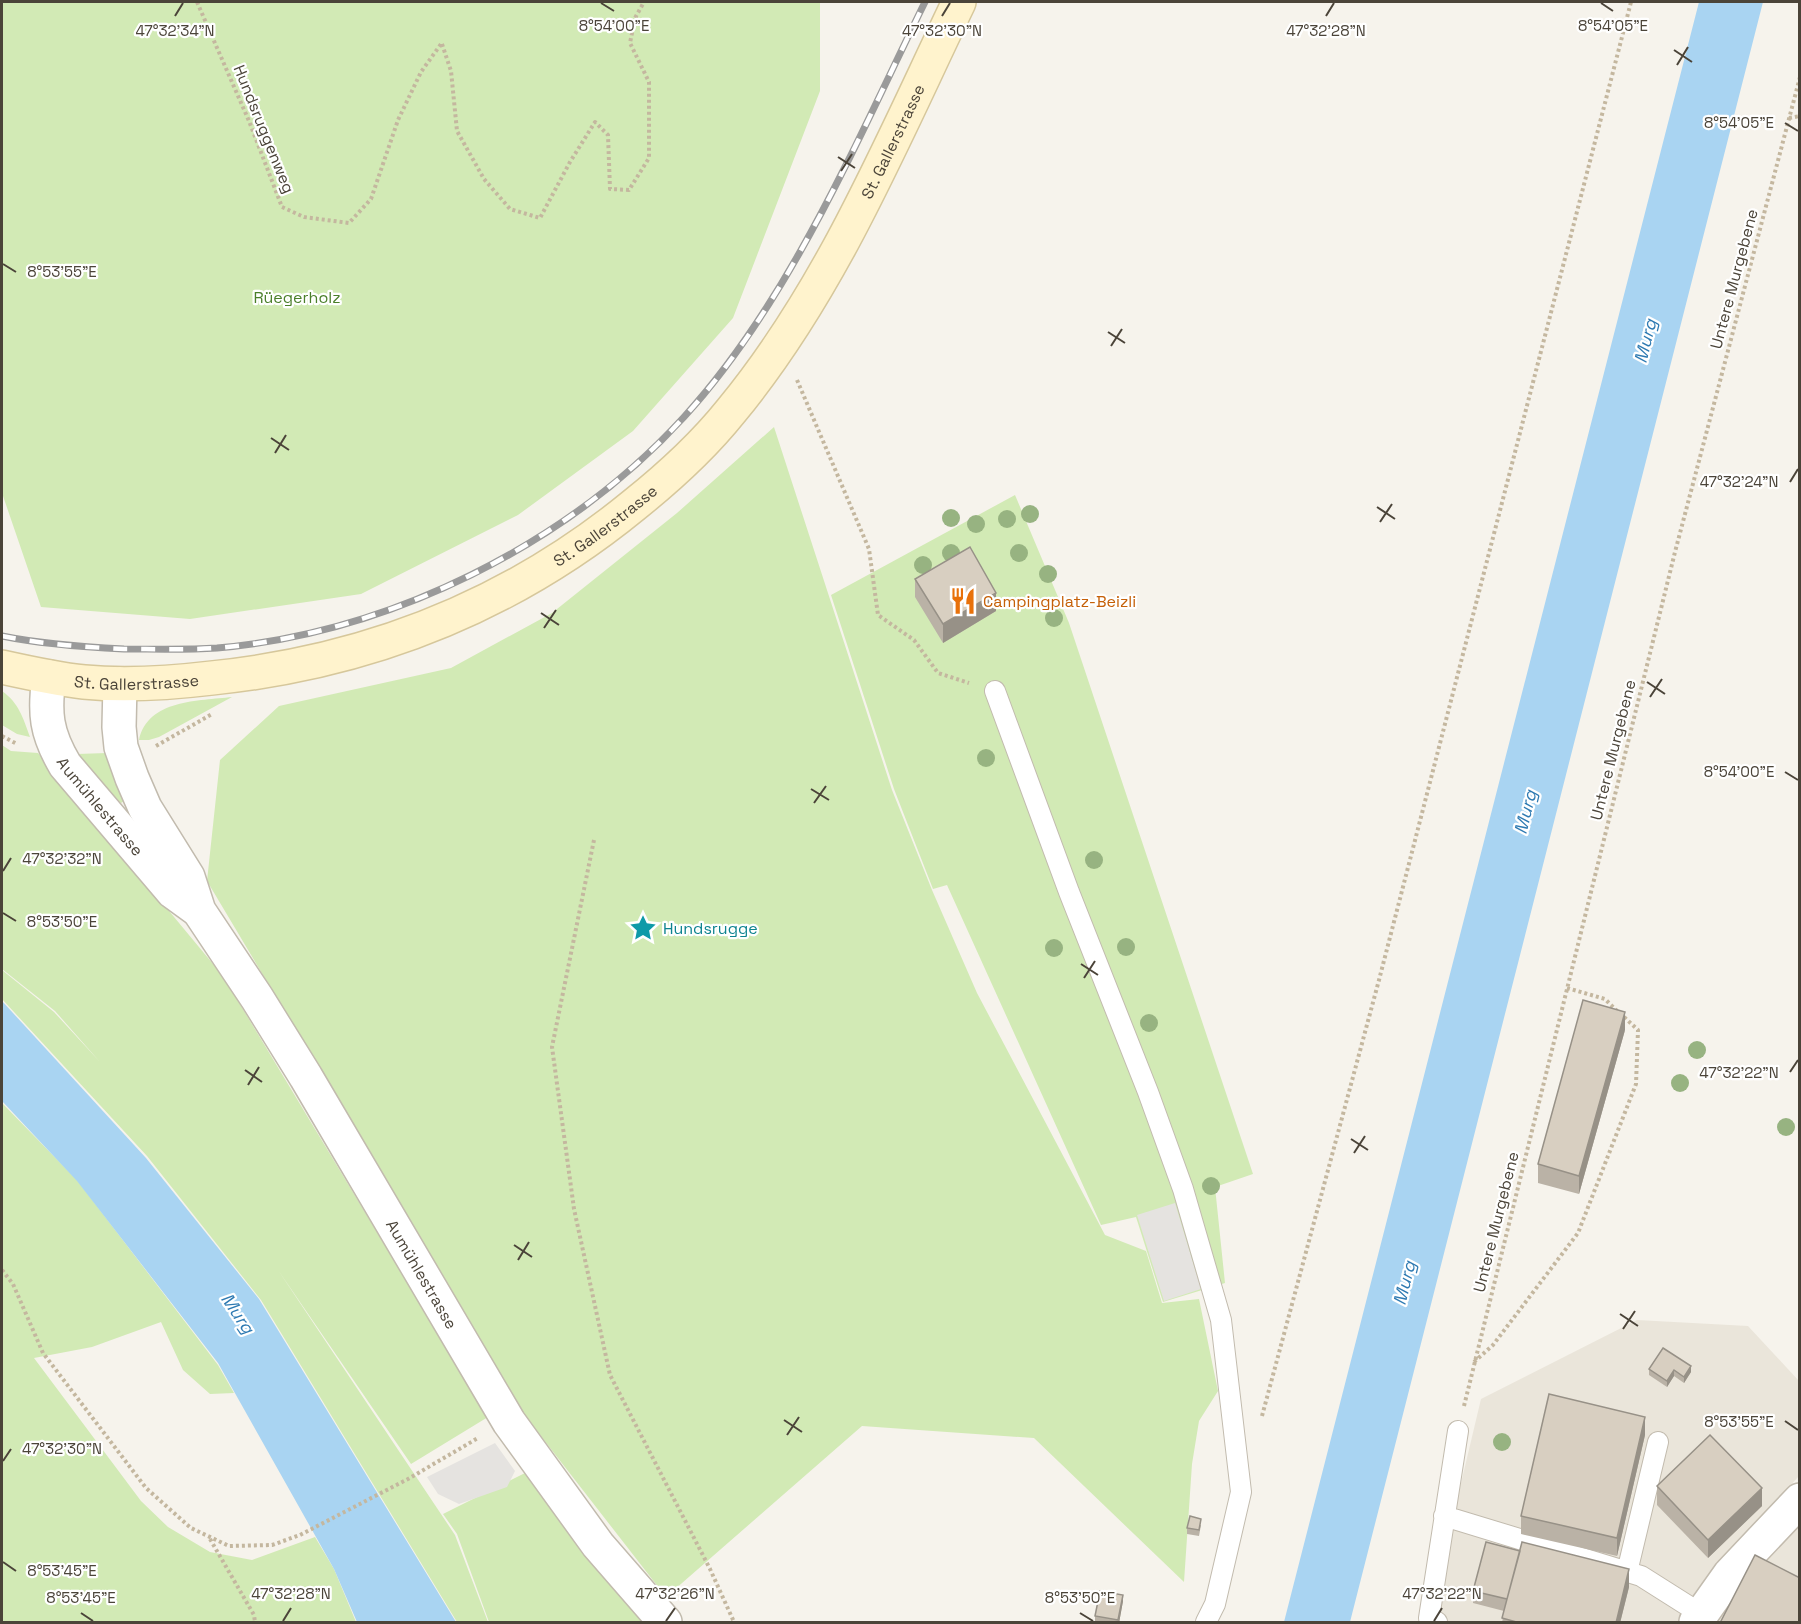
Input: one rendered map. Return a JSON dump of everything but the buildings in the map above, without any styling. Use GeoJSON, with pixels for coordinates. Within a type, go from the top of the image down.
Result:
{"type":"FeatureCollection","features":[{"type":"Feature","properties":{"kind":"main road","name":"St. Gallerstrasse"},"geometry":{"type":"LineString","coordinates":[[2,667],[49,677],[120,684],[174,682],[257,673],[326,660],[417,632],[494,598],[564,557],[614,522],[671,475],[731,412],[777,348],[803,310],[848,231],[959,2]]}},
{"type":"Feature","properties":{"kind":"street","name":"Aumühlestrasse"},"geometry":{"type":"LineString","coordinates":[[49,677],[46,701],[49,732],[65,765],[173,892],[199,911]]}},
{"type":"Feature","properties":{"kind":"street","name":"Aumühlestrasse"},"geometry":{"type":"LineString","coordinates":[[120,684],[121,747],[145,808],[188,877],[199,911],[306,1077],[509,1422],[598,1545],[665,1623]]}},
{"type":"Feature","properties":{"kind":"street"},"geometry":{"type":"LineString","coordinates":[[1698,1618],[1730,1574],[1800,1500]]}},
{"type":"Feature","properties":{"kind":"lane"},"geometry":{"type":"LineString","coordinates":[[995,691],[1183,1189],[1221,1320],[1241,1492],[1215,1604],[1206,1623]]}},
{"type":"Feature","properties":{"kind":"lane"},"geometry":{"type":"LineString","coordinates":[[1437,1623],[1429,1618],[1458,1431]]}},
{"type":"Feature","properties":{"kind":"lane"},"geometry":{"type":"LineString","coordinates":[[1627,1572],[1658,1442]]}},
{"type":"Feature","properties":{"kind":"lane"},"geometry":{"type":"LineString","coordinates":[[1444,1516],[1641,1576],[1698,1618]]}},
{"type":"Feature","properties":{"kind":"path","name":"Hundsruggenweg"},"geometry":{"type":"LineString","coordinates":[[197,2],[249,121],[282,207],[304,217],[349,223],[371,199],[398,120],[421,72],[442,44],[451,71],[457,131],[484,179],[510,209],[540,218],[570,162],[595,122],[608,135],[610,189],[629,190],[649,158],[649,82],[630,44],[635,18],[644,2]]}},
{"type":"Feature","properties":{"kind":"path"},"geometry":{"type":"LineString","coordinates":[[1260,1424],[1379,980],[1631,2]]}},
{"type":"Feature","properties":{"kind":"path","name":"Untere Murgebene"},"geometry":{"type":"LineString","coordinates":[[1458,1431],[1473,1362],[1675,552],[1800,77]]}},
{"type":"Feature","properties":{"kind":"path"},"geometry":{"type":"LineString","coordinates":[[1789,118],[1800,116]]}},
{"type":"Feature","properties":{"kind":"path"},"geometry":{"type":"LineString","coordinates":[[794,373],[869,549],[878,615],[914,640],[938,673],[995,691]]}},
{"type":"Feature","properties":{"kind":"path"},"geometry":{"type":"LineString","coordinates":[[594,840],[552,1047],[574,1209],[610,1375],[710,1569],[734,1623]]}},
{"type":"Feature","properties":{"kind":"path"},"geometry":{"type":"LineString","coordinates":[[1473,1362],[1493,1345],[1578,1233],[1636,1084],[1638,1030],[1605,999],[1567,988]]}},
{"type":"Feature","properties":{"kind":"path"},"geometry":{"type":"LineString","coordinates":[[2,1269],[13,1284],[43,1353],[146,1488],[191,1528],[229,1546],[272,1545],[300,1535],[408,1479],[478,1438]]}},
{"type":"Feature","properties":{"kind":"path"},"geometry":{"type":"LineString","coordinates":[[209,1537],[254,1615],[255,1623]]}},
{"type":"Feature","properties":{"kind":"shaded area"},"geometry":{"type":"Polygon","coordinates":[[[1175,1203],[1201,1289],[1164,1301],[1137,1215],[1175,1203]]]}},
{"type":"Feature","properties":{"kind":"shaded area"},"geometry":{"type":"Polygon","coordinates":[[[1637,1320],[1748,1326],[1799,1381],[1799,1476],[1777,1500],[1799,1522],[1799,1622],[1428,1622],[1481,1399],[1637,1320]]]}},
{"type":"Feature","properties":{"kind":"shaded area"},"geometry":{"type":"Polygon","coordinates":[[[495,1443],[515,1471],[507,1487],[459,1504],[438,1494],[427,1477],[495,1443]]]}},
{"type":"Feature","properties":{"kind":"green space","name":"Rüegerholz"},"geometry":{"type":"Polygon","coordinates":[[[2,2],[820,2],[820,91],[733,318],[633,431],[518,515],[361,594],[190,619],[41,607],[2,493],[2,2]]]}},
{"type":"Feature","properties":{"kind":"green space"},"geometry":{"type":"Polygon","coordinates":[[[774,427],[892,790],[977,993],[1105,1235],[1146,1251],[1162,1303],[1199,1299],[1218,1391],[1199,1421],[1192,1464],[1184,1582],[1034,1438],[862,1426],[666,1597],[526,1417],[207,881],[220,760],[279,706],[451,668],[552,613],[677,513],[774,427]]]}},
{"type":"Feature","properties":{"kind":"green space"},"geometry":{"type":"Polygon","coordinates":[[[1015,495],[1069,623],[1253,1174],[1215,1187],[1225,1283],[1163,1302],[1136,1217],[1101,1225],[947,885],[933,889],[894,789],[831,595],[1015,495]]]}},
{"type":"Feature","properties":{"kind":"green space"},"geometry":{"type":"Polygon","coordinates":[[[2,691],[23,717],[30,737],[17,734],[2,725],[2,691]]]}},
{"type":"Feature","properties":{"kind":"green space"},"geometry":{"type":"Polygon","coordinates":[[[232,697],[159,737],[139,740],[144,727],[164,709],[190,702],[232,697]]]}},
{"type":"Feature","properties":{"kind":"green space"},"geometry":{"type":"Polygon","coordinates":[[[2,745],[11,751],[38,753],[223,976],[488,1417],[411,1464],[278,1270],[455,1535],[488,1622],[457,1622],[261,1300],[147,1156],[2,999],[2,970],[54,1012],[100,1062],[55,1011],[2,969],[2,745]]]}},
{"type":"Feature","properties":{"kind":"green space"},"geometry":{"type":"Polygon","coordinates":[[[107,753],[124,801],[121,803],[101,785],[77,754],[107,753]]]}},
{"type":"Feature","properties":{"kind":"green space"},"geometry":{"type":"Polygon","coordinates":[[[2,1103],[77,1180],[218,1365],[234,1393],[210,1394],[183,1370],[161,1322],[92,1347],[34,1358],[141,1501],[168,1527],[210,1552],[252,1560],[315,1537],[334,1569],[356,1622],[2,1622],[2,1103]]]}},
{"type":"Feature","properties":{"kind":"green space"},"geometry":{"type":"Polygon","coordinates":[[[525,1473],[578,1545],[644,1622],[489,1622],[457,1534],[443,1514],[525,1473]]]}},
{"type":"Feature","properties":{"kind":"water","name":"Murg"},"geometry":{"type":"Polygon","coordinates":[[[1699,2],[1763,2],[1350,1622],[1284,1622],[1699,2]]]}},
{"type":"Feature","properties":{"kind":"water","name":"Murg"},"geometry":{"type":"Polygon","coordinates":[[[2,1001],[146,1158],[259,1299],[456,1622],[357,1622],[334,1569],[218,1363],[77,1181],[2,1101],[2,1001]]]}},
{"type":"Feature","properties":{"kind":"railway"},"geometry":{"type":"LineString","coordinates":[[2,636],[63,645],[124,649],[217,648],[282,639],[346,624],[409,602],[471,575],[530,542],[586,505],[637,463],[684,417],[722,372],[757,323],[789,272],[818,218],[925,2]]}},
{"type":"Feature","properties":{"kind":"place","name":"Campingplatz-Beizli"},"geometry":{"type":"Point","coordinates":[963,601]}},
{"type":"Feature","properties":{"kind":"place","name":"Hundsrugge"},"geometry":{"type":"Point","coordinates":[643,928]}}]}
